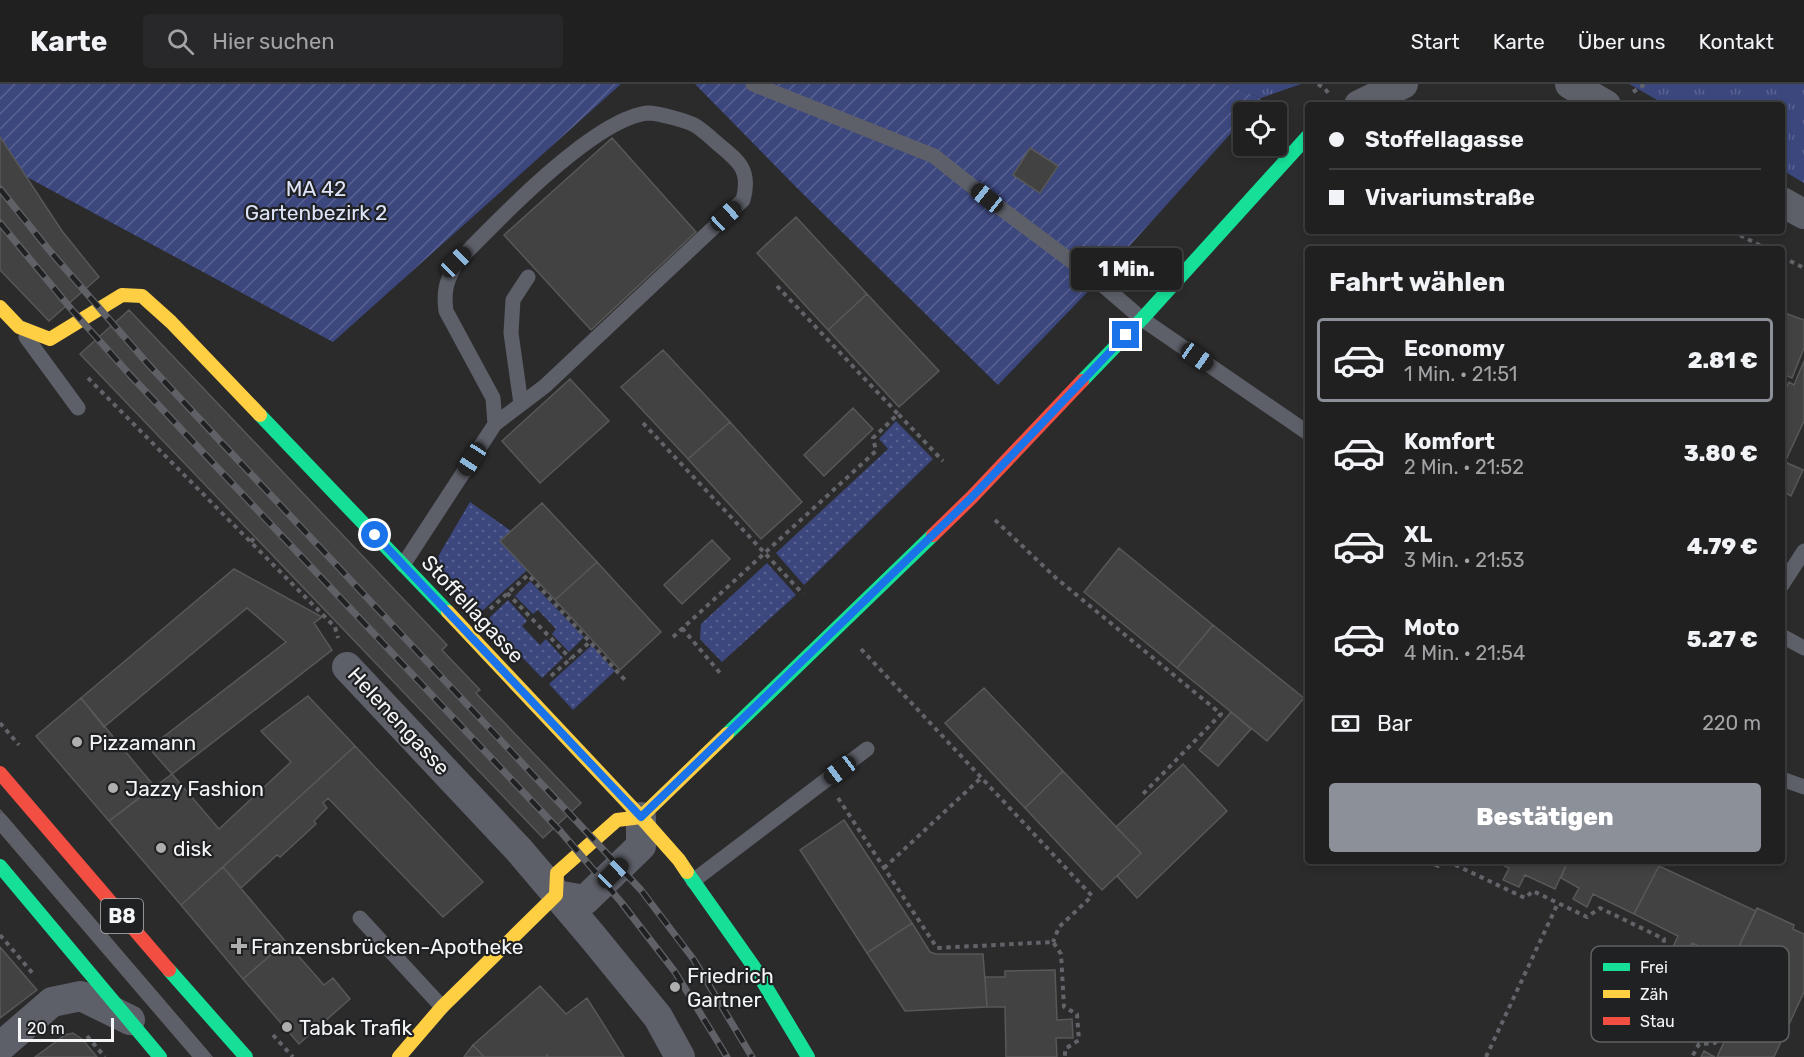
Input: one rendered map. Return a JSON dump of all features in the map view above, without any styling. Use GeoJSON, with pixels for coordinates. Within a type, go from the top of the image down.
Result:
{"type":"FeatureCollection","features":[{"type":"Feature","properties":{"kind":"street"},"geometry":{"type":"LineString","coordinates":[[1365,102],[1403,84]]}},
{"type":"Feature","properties":{"kind":"street"},"geometry":{"type":"LineString","coordinates":[[1570,84],[1601,102]]}},
{"type":"Feature","properties":{"kind":"street"},"geometry":{"type":"LineString","coordinates":[[399,1057],[442,1007],[556,895],[585,900],[641,846],[641,817],[972,497],[1142,319],[1305,139]]}},
{"type":"Feature","properties":{"kind":"street"},"geometry":{"type":"LineString","coordinates":[[1785,204],[1804,214]]}},
{"type":"Feature","properties":{"kind":"street","name":"Stoffellagasse"},"geometry":{"type":"LineString","coordinates":[[19,327],[50,339],[122,295],[142,296],[171,322],[408,570],[679,860],[754,967],[807,1057]]}},
{"type":"Feature","properties":{"kind":"street"},"geometry":{"type":"LineString","coordinates":[[0,307],[19,327]]}},
{"type":"Feature","properties":{"kind":"street","name":"Helenengasse"},"geometry":{"type":"LineString","coordinates":[[346,667],[519,850],[658,1017],[680,1057]]}},
{"type":"Feature","properties":{"kind":"street","name":"B8"},"geometry":{"type":"LineString","coordinates":[[0,773],[246,1057]]}},
{"type":"Feature","properties":{"kind":"street"},"geometry":{"type":"LineString","coordinates":[[0,866],[160,1057]]}},
{"type":"Feature","properties":{"kind":"street"},"geometry":{"type":"LineString","coordinates":[[0,1047],[52,1002],[81,996],[131,1021]]}},
{"type":"Feature","properties":{"kind":"lane"},"geometry":{"type":"LineString","coordinates":[[753,84],[934,156],[1098,281],[1142,319],[1305,431]]}},
{"type":"Feature","properties":{"kind":"lane"},"geometry":{"type":"LineString","coordinates":[[408,570],[495,424],[545,386],[742,200],[747,186],[744,173],[735,158],[695,125],[650,113],[628,119],[606,130],[550,171],[456,262],[447,280],[444,296],[446,311],[493,398],[495,424]]}},
{"type":"Feature","properties":{"kind":"lane"},"geometry":{"type":"LineString","coordinates":[[521,404],[511,333],[513,300],[528,278]]}},
{"type":"Feature","properties":{"kind":"lane"},"geometry":{"type":"LineString","coordinates":[[19,327],[78,408]]}},
{"type":"Feature","properties":{"kind":"lane"},"geometry":{"type":"LineString","coordinates":[[1785,580],[1804,551]]}},
{"type":"Feature","properties":{"kind":"lane"},"geometry":{"type":"LineString","coordinates":[[1785,638],[1804,648]]}},
{"type":"Feature","properties":{"kind":"lane"},"geometry":{"type":"LineString","coordinates":[[693,881],[867,748]]}},
{"type":"Feature","properties":{"kind":"lane"},"geometry":{"type":"LineString","coordinates":[[1785,780],[1804,786]]}},
{"type":"Feature","properties":{"kind":"lane"},"geometry":{"type":"LineString","coordinates":[[0,820],[203,1057]]}},
{"type":"Feature","properties":{"kind":"lane"},"geometry":{"type":"LineString","coordinates":[[360,918],[442,1007]]}},
{"type":"Feature","properties":{"kind":"path"},"geometry":{"type":"LineString","coordinates":[[1738,234],[1761,246]]}},
{"type":"Feature","properties":{"kind":"path"},"geometry":{"type":"LineString","coordinates":[[1785,258],[1804,268]]}},
{"type":"Feature","properties":{"kind":"path"},"geometry":{"type":"LineString","coordinates":[[777,286],[943,461]]}},
{"type":"Feature","properties":{"kind":"path","name":"Helenengasse"},"geometry":{"type":"LineString","coordinates":[[83,372],[335,627],[346,667]]}},
{"type":"Feature","properties":{"kind":"path"},"geometry":{"type":"LineString","coordinates":[[673,637],[876,451],[873,438],[898,414]]}},
{"type":"Feature","properties":{"kind":"path"},"geometry":{"type":"LineString","coordinates":[[643,423],[803,594]]}},
{"type":"Feature","properties":{"kind":"path"},"geometry":{"type":"LineString","coordinates":[[972,497],[1056,578],[1221,714],[1143,794]]}},
{"type":"Feature","properties":{"kind":"path"},"geometry":{"type":"LineString","coordinates":[[250,542],[255,537]]}},
{"type":"Feature","properties":{"kind":"path"},"geometry":{"type":"LineString","coordinates":[[487,612],[528,575],[625,680]]}},
{"type":"Feature","properties":{"kind":"path"},"geometry":{"type":"LineString","coordinates":[[507,593],[571,659]]}},
{"type":"Feature","properties":{"kind":"path"},"geometry":{"type":"LineString","coordinates":[[840,626],[1092,896],[1059,927],[1053,942]]}},
{"type":"Feature","properties":{"kind":"path"},"geometry":{"type":"LineString","coordinates":[[682,628],[720,673]]}},
{"type":"Feature","properties":{"kind":"path"},"geometry":{"type":"LineString","coordinates":[[549,677],[591,641]]}},
{"type":"Feature","properties":{"kind":"path"},"geometry":{"type":"LineString","coordinates":[[884,868],[982,777]]}},
{"type":"Feature","properties":{"kind":"path"},"geometry":{"type":"LineString","coordinates":[[826,780],[937,948],[1053,942]]}},
{"type":"Feature","properties":{"kind":"path"},"geometry":{"type":"LineString","coordinates":[[1452,864],[1525,898],[1533,891],[1587,917],[1600,908],[1664,939],[1664,946]]}},
{"type":"Feature","properties":{"kind":"path"},"geometry":{"type":"LineString","coordinates":[[1486,1057],[1558,903]]}},
{"type":"Feature","properties":{"kind":"path"},"geometry":{"type":"LineString","coordinates":[[1053,942],[1060,954],[1064,1007],[1077,1014],[1079,1040],[1065,1048],[1065,1057]]}},
{"type":"Feature","properties":{"kind":"path"},"geometry":{"type":"LineString","coordinates":[[1692,1057],[1699,1044],[1715,1042]]}},
{"type":"Feature","properties":{"kind":"green space","name":"MA 42 Gartenbezirk 2"},"geometry":{"type":"Polygon","coordinates":[[[0,84],[621,84],[333,342],[25,176],[0,137],[0,84]]]}},
{"type":"Feature","properties":{"kind":"green space"},"geometry":{"type":"Polygon","coordinates":[[[695,84],[1225,84],[1261,98],[1258,102],[1233,102],[1233,131],[1098,281],[998,385],[796,187],[695,84]]]}},
{"type":"Feature","properties":{"kind":"green space"},"geometry":{"type":"Polygon","coordinates":[[[1225,84],[1301,84],[1261,98],[1225,84]]]}},
{"type":"Feature","properties":{"kind":"green space"},"geometry":{"type":"Polygon","coordinates":[[[1629,84],[1804,84],[1804,183],[1785,172],[1785,102],[1661,102],[1629,84]]]}},
{"type":"Feature","properties":{"kind":"green space"},"geometry":{"type":"Polygon","coordinates":[[[896,421],[933,459],[804,585],[776,553],[888,449],[879,439],[896,421]]]}},
{"type":"Feature","properties":{"kind":"green space"},"geometry":{"type":"Polygon","coordinates":[[[470,502],[511,531],[527,570],[480,613],[437,568],[439,555],[470,502]]]}},
{"type":"Feature","properties":{"kind":"green space"},"geometry":{"type":"Polygon","coordinates":[[[767,563],[796,595],[722,662],[700,639],[701,624],[767,563]]]}},
{"type":"Feature","properties":{"kind":"green space"},"geometry":{"type":"Polygon","coordinates":[[[530,581],[584,637],[569,652],[552,634],[556,629],[538,610],[533,614],[515,596],[530,581]]]}},
{"type":"Feature","properties":{"kind":"green space"},"geometry":{"type":"Polygon","coordinates":[[[508,600],[527,621],[522,626],[540,645],[546,639],[563,658],[542,678],[487,620],[508,600]]]}},
{"type":"Feature","properties":{"kind":"green space"},"geometry":{"type":"Polygon","coordinates":[[[592,645],[615,671],[573,710],[549,684],[592,645]]]}},
{"type":"Feature","properties":{"kind":"building"},"geometry":{"type":"Polygon","coordinates":[[[0,137],[62,231],[99,277],[49,321],[0,270],[0,137]]]}},
{"type":"Feature","properties":{"kind":"building"},"geometry":{"type":"Polygon","coordinates":[[[612,138],[696,232],[591,330],[504,235],[612,138]]]}},
{"type":"Feature","properties":{"kind":"building"},"geometry":{"type":"Polygon","coordinates":[[[1030,148],[1058,166],[1040,193],[1013,175],[1030,148]]]}},
{"type":"Feature","properties":{"kind":"building"},"geometry":{"type":"Polygon","coordinates":[[[796,217],[867,294],[828,330],[757,253],[796,217]]]}},
{"type":"Feature","properties":{"kind":"building"},"geometry":{"type":"Polygon","coordinates":[[[867,294],[939,371],[899,407],[828,330],[867,294]]]}},
{"type":"Feature","properties":{"kind":"building"},"geometry":{"type":"Polygon","coordinates":[[[129,310],[447,645],[442,650],[480,690],[476,693],[581,803],[543,838],[80,354],[129,310]]]}},
{"type":"Feature","properties":{"kind":"building"},"geometry":{"type":"Polygon","coordinates":[[[1785,313],[1804,320],[1804,348],[1792,378],[1785,375],[1785,313]]]}},
{"type":"Feature","properties":{"kind":"building"},"geometry":{"type":"Polygon","coordinates":[[[663,350],[730,422],[688,459],[621,387],[663,350]]]}},
{"type":"Feature","properties":{"kind":"building"},"geometry":{"type":"Polygon","coordinates":[[[1804,361],[1804,421],[1785,462],[1785,391],[1789,382],[1794,385],[1804,361]]]}},
{"type":"Feature","properties":{"kind":"building"},"geometry":{"type":"Polygon","coordinates":[[[570,379],[609,421],[540,483],[502,441],[570,379]]]}},
{"type":"Feature","properties":{"kind":"building"},"geometry":{"type":"Polygon","coordinates":[[[853,408],[873,429],[824,476],[804,455],[853,408]]]}},
{"type":"Feature","properties":{"kind":"building"},"geometry":{"type":"Polygon","coordinates":[[[730,422],[802,502],[761,539],[688,459],[730,422]]]}},
{"type":"Feature","properties":{"kind":"building"},"geometry":{"type":"Polygon","coordinates":[[[1785,462],[1803,470],[1791,496],[1785,493],[1785,462]]]}},
{"type":"Feature","properties":{"kind":"building"},"geometry":{"type":"Polygon","coordinates":[[[542,503],[597,562],[555,600],[500,541],[542,503]]]}},
{"type":"Feature","properties":{"kind":"building"},"geometry":{"type":"Polygon","coordinates":[[[712,540],[730,559],[682,604],[664,585],[712,540]]]}},
{"type":"Feature","properties":{"kind":"building"},"geometry":{"type":"Polygon","coordinates":[[[1119,548],[1213,625],[1177,668],[1084,592],[1119,548]]]}},
{"type":"Feature","properties":{"kind":"building"},"geometry":{"type":"Polygon","coordinates":[[[597,562],[661,632],[620,670],[555,600],[597,562]]]}},
{"type":"Feature","properties":{"kind":"building"},"geometry":{"type":"Polygon","coordinates":[[[234,569],[322,617],[314,623],[332,650],[172,774],[149,748],[286,642],[247,608],[104,727],[81,698],[234,569]]]}},
{"type":"Feature","properties":{"kind":"building"},"geometry":{"type":"Polygon","coordinates":[[[1213,625],[1304,698],[1267,741],[1177,668],[1213,625]]]}},
{"type":"Feature","properties":{"kind":"building"},"geometry":{"type":"Polygon","coordinates":[[[984,688],[1063,771],[1025,808],[945,723],[984,688]]]}},
{"type":"Feature","properties":{"kind":"building"},"geometry":{"type":"Polygon","coordinates":[[[308,696],[355,746],[181,905],[109,821],[172,774],[219,829],[291,762],[261,731],[308,696]]]}},
{"type":"Feature","properties":{"kind":"building"},"geometry":{"type":"Polygon","coordinates":[[[81,698],[154,786],[109,821],[36,736],[81,698]]]}},
{"type":"Feature","properties":{"kind":"building"},"geometry":{"type":"Polygon","coordinates":[[[1231,712],[1251,729],[1218,766],[1199,750],[1231,712]]]}},
{"type":"Feature","properties":{"kind":"building"},"geometry":{"type":"Polygon","coordinates":[[[355,746],[483,882],[443,917],[328,798],[323,803],[327,808],[314,821],[316,824],[241,888],[223,867],[355,746]]]}},
{"type":"Feature","properties":{"kind":"building"},"geometry":{"type":"Polygon","coordinates":[[[1183,764],[1227,811],[1137,898],[1117,876],[1141,853],[1116,827],[1183,764]]]}},
{"type":"Feature","properties":{"kind":"building"},"geometry":{"type":"Polygon","coordinates":[[[1063,771],[1141,853],[1102,890],[1025,808],[1063,771]]]}},
{"type":"Feature","properties":{"kind":"building"},"geometry":{"type":"Polygon","coordinates":[[[844,820],[912,923],[867,953],[800,850],[844,820]]]}},
{"type":"Feature","properties":{"kind":"building"},"geometry":{"type":"Polygon","coordinates":[[[1500,864],[1567,864],[1555,889],[1525,875],[1519,887],[1503,880],[1509,868],[1500,864]]]}},
{"type":"Feature","properties":{"kind":"building"},"geometry":{"type":"Polygon","coordinates":[[[1567,864],[1660,864],[1634,914],[1593,894],[1587,907],[1573,899],[1579,888],[1561,878],[1567,864]]]}},
{"type":"Feature","properties":{"kind":"building"},"geometry":{"type":"Polygon","coordinates":[[[1659,866],[1756,911],[1739,946],[1699,946],[1692,943],[1690,946],[1673,946],[1678,936],[1634,914],[1659,866]]]}},
{"type":"Feature","properties":{"kind":"building"},"geometry":{"type":"Polygon","coordinates":[[[223,867],[286,942],[243,979],[181,905],[223,867]]]}},
{"type":"Feature","properties":{"kind":"building"},"geometry":{"type":"Polygon","coordinates":[[[1757,908],[1794,925],[1793,929],[1804,934],[1804,992],[1789,1024],[1789,946],[1739,946],[1757,908]]]}},
{"type":"Feature","properties":{"kind":"building"},"geometry":{"type":"Polygon","coordinates":[[[912,923],[930,952],[983,954],[987,1007],[905,1011],[867,953],[912,923]]]}},
{"type":"Feature","properties":{"kind":"building"},"geometry":{"type":"Polygon","coordinates":[[[286,942],[324,985],[333,978],[350,999],[299,1044],[243,979],[286,942]]]}},
{"type":"Feature","properties":{"kind":"building"},"geometry":{"type":"Polygon","coordinates":[[[0,947],[37,990],[0,1018],[0,947]]]}},
{"type":"Feature","properties":{"kind":"building"},"geometry":{"type":"Polygon","coordinates":[[[1055,970],[1057,1020],[1072,1019],[1073,1038],[1056,1038],[1057,1057],[1006,1057],[1005,1007],[987,1007],[985,977],[1005,977],[1005,971],[1055,970]]]}},
{"type":"Feature","properties":{"kind":"building"},"geometry":{"type":"Polygon","coordinates":[[[540,986],[566,1014],[587,998],[624,1057],[548,1057],[547,1055],[546,1057],[484,1057],[473,1045],[540,986]]]}},
{"type":"Feature","properties":{"kind":"building"},"geometry":{"type":"Polygon","coordinates":[[[73,1033],[82,1039],[97,1057],[35,1057],[65,1035],[73,1033]]]}},
{"type":"Feature","properties":{"kind":"building"},"geometry":{"type":"Polygon","coordinates":[[[1724,1042],[1781,1042],[1774,1057],[1717,1057],[1724,1042]]]}},
{"type":"Feature","properties":{"kind":"building"},"geometry":{"type":"Polygon","coordinates":[[[473,1045],[484,1057],[464,1057],[473,1045]]]}},
{"type":"Feature","properties":{"kind":"building"},"geometry":{"type":"Polygon","coordinates":[[[1704,1051],[1711,1055],[1715,1057],[1701,1057],[1704,1051]]]}},
{"type":"Feature","properties":{"kind":"tram line"},"geometry":{"type":"LineString","coordinates":[[0,810],[212,1057]]}},
{"type":"Feature","properties":{"kind":"tram line"},"geometry":{"type":"LineString","coordinates":[[0,832],[193,1057]]}},
{"type":"Feature","properties":{"kind":"railway"},"geometry":{"type":"LineString","coordinates":[[0,189],[49,250],[147,363],[641,890],[694,960],[752,1057]]}},
{"type":"Feature","properties":{"kind":"railway"},"geometry":{"type":"LineString","coordinates":[[0,223],[72,310],[130,375],[561,832],[621,902],[675,972],[727,1057]]}},
{"type":"Feature","properties":{"kind":"traffic: fast"},"geometry":{"type":"LineString","coordinates":[[1082,381],[1142,319],[1305,139]]}},
{"type":"Feature","properties":{"kind":"traffic: fast"},"geometry":{"type":"LineString","coordinates":[[260,415],[448,612]]}},
{"type":"Feature","properties":{"kind":"traffic: fast"},"geometry":{"type":"LineString","coordinates":[[727,734],[933,535]]}},
{"type":"Feature","properties":{"kind":"traffic: fast"},"geometry":{"type":"LineString","coordinates":[[0,866],[160,1057]]}},
{"type":"Feature","properties":{"kind":"traffic: fast"},"geometry":{"type":"LineString","coordinates":[[687,872],[754,967],[808,1057]]}},
{"type":"Feature","properties":{"kind":"traffic: fast"},"geometry":{"type":"LineString","coordinates":[[169,970],[246,1057]]}},
{"type":"Feature","properties":{"kind":"traffic: slow"},"geometry":{"type":"LineString","coordinates":[[0,307],[19,327],[50,339],[122,295],[142,296],[171,322],[260,415]]}},
{"type":"Feature","properties":{"kind":"traffic: slow"},"geometry":{"type":"LineString","coordinates":[[448,612],[641,817],[687,872]]}},
{"type":"Feature","properties":{"kind":"traffic: slow"},"geometry":{"type":"LineString","coordinates":[[399,1057],[442,1007],[556,895],[557,873],[617,820],[641,817],[727,734]]}},
{"type":"Feature","properties":{"kind":"traffic: jam"},"geometry":{"type":"LineString","coordinates":[[933,535],[1082,381]]}},
{"type":"Feature","properties":{"kind":"traffic: jam"},"geometry":{"type":"LineString","coordinates":[[0,773],[169,970]]}},
{"type":"Feature","properties":{"kind":"place","name":"Pizzamann"},"geometry":{"type":"Point","coordinates":[77,742]}},
{"type":"Feature","properties":{"kind":"place","name":"Jazzy Fashion"},"geometry":{"type":"Point","coordinates":[113,788]}},
{"type":"Feature","properties":{"kind":"place","name":"disk"},"geometry":{"type":"Point","coordinates":[161,848]}},
{"type":"Feature","properties":{"kind":"place","name":"Franzensbrücken-Apotheke"},"geometry":{"type":"Point","coordinates":[239,946]}},
{"type":"Feature","properties":{"kind":"place","name":"Friedrich Gartner"},"geometry":{"type":"Point","coordinates":[675,987]}},
{"type":"Feature","properties":{"kind":"place","name":"Tabak Trafik"},"geometry":{"type":"Point","coordinates":[287,1027]}},
{"type":"Feature","properties":{"kind":"route"},"geometry":{"type":"LineString","coordinates":[[375,535],[641,817],[972,497],[1126,335]]}}]}
